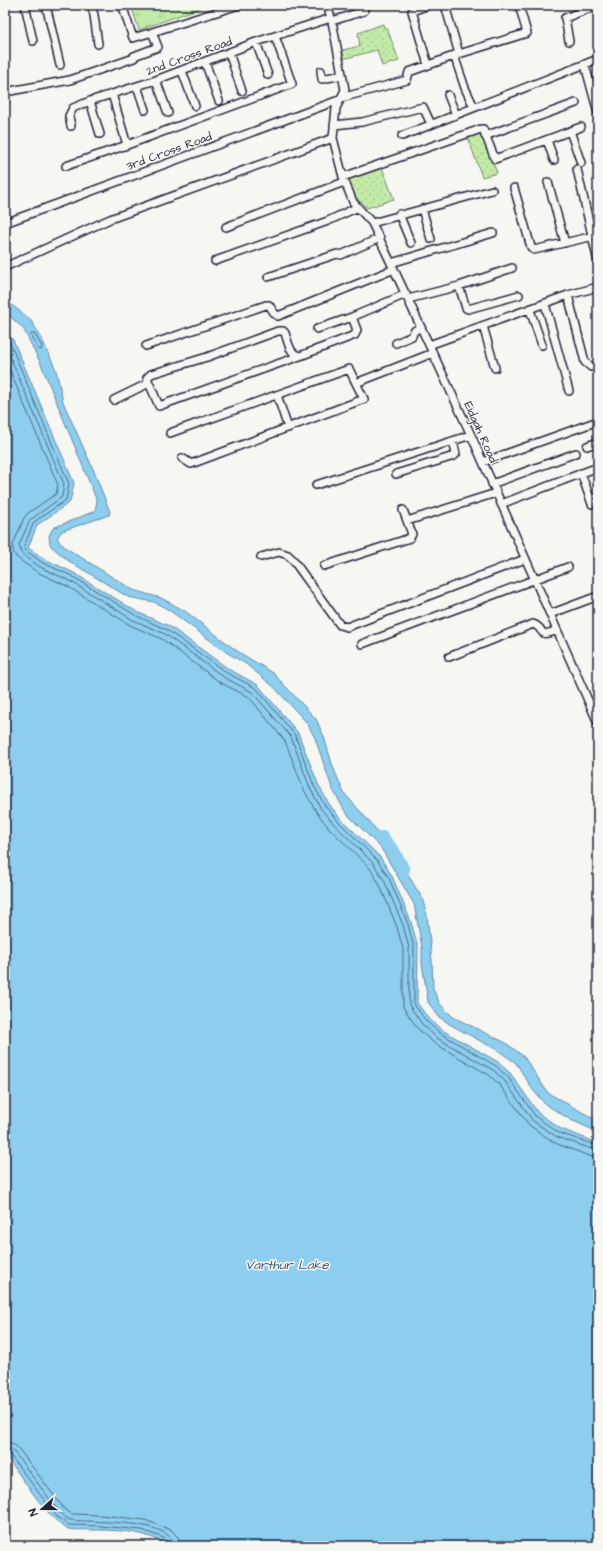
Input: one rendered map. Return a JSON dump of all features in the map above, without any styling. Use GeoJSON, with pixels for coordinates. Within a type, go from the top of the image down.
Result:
{"type":"FeatureCollection","features":[{"type":"Feature","properties":{"kind":"street"},"geometry":{"type":"LineString","coordinates":[[25,5],[33,41]]}},
{"type":"Feature","properties":{"kind":"street"},"geometry":{"type":"LineString","coordinates":[[46,5],[60,65]]}},
{"type":"Feature","properties":{"kind":"street"},"geometry":{"type":"LineString","coordinates":[[91,5],[98,44]]}},
{"type":"Feature","properties":{"kind":"street"},"geometry":{"type":"LineString","coordinates":[[122,5],[133,38],[239,5]]}},
{"type":"Feature","properties":{"kind":"street","name":"Eidgah Road"},"geometry":{"type":"LineString","coordinates":[[327,5],[332,19],[345,90],[336,108],[333,138],[344,179],[353,202],[372,223],[380,238],[471,435],[598,723]]}},
{"type":"Feature","properties":{"kind":"street"},"geometry":{"type":"LineString","coordinates":[[429,5],[412,11],[428,65],[527,33],[519,5]]}},
{"type":"Feature","properties":{"kind":"street"},"geometry":{"type":"LineString","coordinates":[[445,5],[465,88],[474,107]]}},
{"type":"Feature","properties":{"kind":"street"},"geometry":{"type":"LineString","coordinates":[[569,41],[565,18],[598,5]]}},
{"type":"Feature","properties":{"kind":"street","name":"2nd Cross Road"},"geometry":{"type":"LineString","coordinates":[[71,126],[69,116],[73,108],[90,101],[182,71],[256,42],[364,11]]}},
{"type":"Feature","properties":{"kind":"street"},"geometry":{"type":"LineString","coordinates":[[5,92],[70,80],[134,58],[134,56],[158,47],[152,32]]}},
{"type":"Feature","properties":{"kind":"street"},"geometry":{"type":"LineString","coordinates":[[66,166],[292,84],[275,36]]}},
{"type":"Feature","properties":{"kind":"street"},"geometry":{"type":"LineString","coordinates":[[256,42],[268,76]]}},
{"type":"Feature","properties":{"kind":"street"},"geometry":{"type":"LineString","coordinates":[[229,53],[242,91]]}},
{"type":"Feature","properties":{"kind":"street"},"geometry":{"type":"LineString","coordinates":[[402,136],[598,59]]}},
{"type":"Feature","properties":{"kind":"street"},"geometry":{"type":"LineString","coordinates":[[205,62],[219,101]]}},
{"type":"Feature","properties":{"kind":"street","name":"3rd Cross Road"},"geometry":{"type":"LineString","coordinates":[[5,222],[340,99],[408,80],[410,72],[428,65]]}},
{"type":"Feature","properties":{"kind":"street"},"geometry":{"type":"LineString","coordinates":[[585,65],[598,113]]}},
{"type":"Feature","properties":{"kind":"street"},"geometry":{"type":"LineString","coordinates":[[182,71],[195,106]]}},
{"type":"Feature","properties":{"kind":"street"},"geometry":{"type":"LineString","coordinates":[[321,71],[322,79],[342,75]]}},
{"type":"Feature","properties":{"kind":"street"},"geometry":{"type":"LineString","coordinates":[[156,80],[168,113]]}},
{"type":"Feature","properties":{"kind":"street"},"geometry":{"type":"LineString","coordinates":[[137,86],[145,110]]}},
{"type":"Feature","properties":{"kind":"street"},"geometry":{"type":"LineString","coordinates":[[112,94],[127,145]]}},
{"type":"Feature","properties":{"kind":"street"},"geometry":{"type":"LineString","coordinates":[[448,95],[456,115]]}},
{"type":"Feature","properties":{"kind":"street"},"geometry":{"type":"LineString","coordinates":[[90,101],[100,134]]}},
{"type":"Feature","properties":{"kind":"street"},"geometry":{"type":"LineString","coordinates":[[485,136],[576,103]]}},
{"type":"Feature","properties":{"kind":"street"},"geometry":{"type":"LineString","coordinates":[[334,125],[362,122],[423,107],[431,124]]}},
{"type":"Feature","properties":{"kind":"street"},"geometry":{"type":"LineString","coordinates":[[226,226],[344,179],[475,130],[483,130],[495,159],[581,127]]}},
{"type":"Feature","properties":{"kind":"street"},"geometry":{"type":"LineString","coordinates":[[570,131],[595,236],[598,262]]}},
{"type":"Feature","properties":{"kind":"street"},"geometry":{"type":"LineString","coordinates":[[5,267],[110,219],[333,138]]}},
{"type":"Feature","properties":{"kind":"street"},"geometry":{"type":"LineString","coordinates":[[547,140],[554,160]]}},
{"type":"Feature","properties":{"kind":"street"},"geometry":{"type":"LineString","coordinates":[[548,182],[565,243]]}},
{"type":"Feature","properties":{"kind":"street"},"geometry":{"type":"LineString","coordinates":[[514,188],[531,247],[534,250],[595,236]]}},
{"type":"Feature","properties":{"kind":"street"},"geometry":{"type":"LineString","coordinates":[[372,223],[399,214],[492,190]]}},
{"type":"Feature","properties":{"kind":"street"},"geometry":{"type":"LineString","coordinates":[[215,261],[328,221],[358,207]]}},
{"type":"Feature","properties":{"kind":"street"},"geometry":{"type":"LineString","coordinates":[[422,209],[431,239]]}},
{"type":"Feature","properties":{"kind":"street"},"geometry":{"type":"LineString","coordinates":[[399,214],[411,243]]}},
{"type":"Feature","properties":{"kind":"street"},"geometry":{"type":"LineString","coordinates":[[146,346],[266,305],[269,305],[278,316],[388,272],[393,266],[493,233]]}},
{"type":"Feature","properties":{"kind":"street"},"geometry":{"type":"LineString","coordinates":[[268,277],[337,254],[341,255],[380,238]]}},
{"type":"Feature","properties":{"kind":"street"},"geometry":{"type":"LineString","coordinates":[[318,329],[407,297],[459,286],[512,268]]}},
{"type":"Feature","properties":{"kind":"street"},"geometry":{"type":"LineString","coordinates":[[459,286],[466,308],[468,309],[519,295]]}},
{"type":"Feature","properties":{"kind":"street"},"geometry":{"type":"LineString","coordinates":[[429,345],[530,310],[568,295],[598,287]]}},
{"type":"Feature","properties":{"kind":"street"},"geometry":{"type":"LineString","coordinates":[[568,295],[585,362],[590,366],[598,365]]}},
{"type":"Feature","properties":{"kind":"street"},"geometry":{"type":"LineString","coordinates":[[545,304],[569,390]]}},
{"type":"Feature","properties":{"kind":"street"},"geometry":{"type":"LineString","coordinates":[[530,310],[542,345]]}},
{"type":"Feature","properties":{"kind":"street"},"geometry":{"type":"LineString","coordinates":[[300,356],[292,352],[285,333],[283,331],[278,331],[207,357],[151,374],[147,378],[159,406],[300,356],[355,335],[357,330],[352,317]]}},
{"type":"Feature","properties":{"kind":"street"},"geometry":{"type":"LineString","coordinates":[[483,326],[495,368]]}},
{"type":"Feature","properties":{"kind":"street"},"geometry":{"type":"LineString","coordinates":[[396,343],[412,336],[414,331],[421,327]]}},
{"type":"Feature","properties":{"kind":"street"},"geometry":{"type":"LineString","coordinates":[[356,383],[433,353]]}},
{"type":"Feature","properties":{"kind":"street"},"geometry":{"type":"LineString","coordinates":[[170,433],[349,369],[364,399],[191,464],[182,458]]}},
{"type":"Feature","properties":{"kind":"street"},"geometry":{"type":"LineString","coordinates":[[114,400],[149,383]]}},
{"type":"Feature","properties":{"kind":"street"},"geometry":{"type":"LineString","coordinates":[[277,395],[288,428]]}},
{"type":"Feature","properties":{"kind":"street"},"geometry":{"type":"LineString","coordinates":[[483,462],[598,421]]}},
{"type":"Feature","properties":{"kind":"street"},"geometry":{"type":"LineString","coordinates":[[316,485],[471,435]]}},
{"type":"Feature","properties":{"kind":"street"},"geometry":{"type":"LineString","coordinates":[[396,474],[454,456],[456,454],[452,441]]}},
{"type":"Feature","properties":{"kind":"street"},"geometry":{"type":"LineString","coordinates":[[587,446],[598,442]]}},
{"type":"Feature","properties":{"kind":"street"},"geometry":{"type":"LineString","coordinates":[[492,484],[576,453]]}},
{"type":"Feature","properties":{"kind":"street"},"geometry":{"type":"LineString","coordinates":[[501,504],[598,467]]}},
{"type":"Feature","properties":{"kind":"street"},"geometry":{"type":"LineString","coordinates":[[581,473],[592,504]]}},
{"type":"Feature","properties":{"kind":"street"},"geometry":{"type":"LineString","coordinates":[[407,522],[496,493]]}},
{"type":"Feature","properties":{"kind":"street"},"geometry":{"type":"LineString","coordinates":[[324,566],[410,538],[412,534],[403,510]]}},
{"type":"Feature","properties":{"kind":"street"},"geometry":{"type":"LineString","coordinates":[[261,558],[279,552],[288,555],[300,569],[340,625],[347,627],[525,559]]}},
{"type":"Feature","properties":{"kind":"street"},"geometry":{"type":"LineString","coordinates":[[362,644],[568,567]]}},
{"type":"Feature","properties":{"kind":"street"},"geometry":{"type":"LineString","coordinates":[[550,614],[598,596]]}},
{"type":"Feature","properties":{"kind":"street"},"geometry":{"type":"LineString","coordinates":[[449,657],[533,624],[537,626],[544,634],[557,630]]}},
{"type":"Feature","properties":{"kind":"green space"},"geometry":{"type":"Polygon","coordinates":[[[131,5],[208,5],[139,30],[131,5]]]}},
{"type":"Feature","properties":{"kind":"green space"},"geometry":{"type":"Polygon","coordinates":[[[383,24],[384,28],[387,28],[399,61],[382,66],[377,50],[343,59],[343,50],[360,46],[358,33],[383,24]]]}},
{"type":"Feature","properties":{"kind":"green space"},"geometry":{"type":"Polygon","coordinates":[[[481,130],[497,173],[482,177],[467,135],[481,130]]]}},
{"type":"Feature","properties":{"kind":"green space"},"geometry":{"type":"Polygon","coordinates":[[[381,165],[394,199],[367,208],[356,198],[347,177],[381,165]]]}},
{"type":"Feature","properties":{"kind":"water"},"geometry":{"type":"Polygon","coordinates":[[[5,300],[30,319],[41,337],[56,370],[63,402],[93,469],[110,512],[109,515],[62,531],[57,539],[66,548],[133,590],[161,598],[185,611],[237,651],[273,673],[316,719],[344,793],[390,845],[422,898],[427,915],[432,961],[433,989],[440,1004],[453,1017],[506,1043],[524,1057],[548,1093],[598,1121],[598,1132],[571,1120],[545,1104],[533,1090],[516,1063],[499,1051],[439,1017],[428,1002],[422,963],[422,947],[414,904],[381,848],[346,813],[332,788],[315,738],[307,723],[274,687],[246,664],[226,652],[169,610],[154,602],[128,597],[69,561],[52,547],[49,536],[53,528],[95,511],[97,501],[41,364],[23,328],[5,312],[5,300]]]}},
{"type":"Feature","properties":{"kind":"water","name":"Varthur Lake"},"geometry":{"type":"Polygon","coordinates":[[[5,332],[13,340],[74,483],[70,502],[37,525],[28,548],[45,559],[74,573],[137,612],[169,626],[230,670],[258,685],[298,733],[318,784],[329,804],[340,818],[380,857],[392,876],[411,922],[418,947],[417,1003],[429,1019],[442,1030],[498,1062],[511,1074],[538,1113],[561,1129],[598,1143],[598,1546],[167,1546],[150,1537],[130,1532],[109,1530],[74,1530],[66,1528],[51,1516],[5,1455],[5,332]]]}},
{"type":"Feature","properties":{"kind":"waterway"},"geometry":{"type":"LineString","coordinates":[[382,837],[394,851],[404,870]]}}]}
